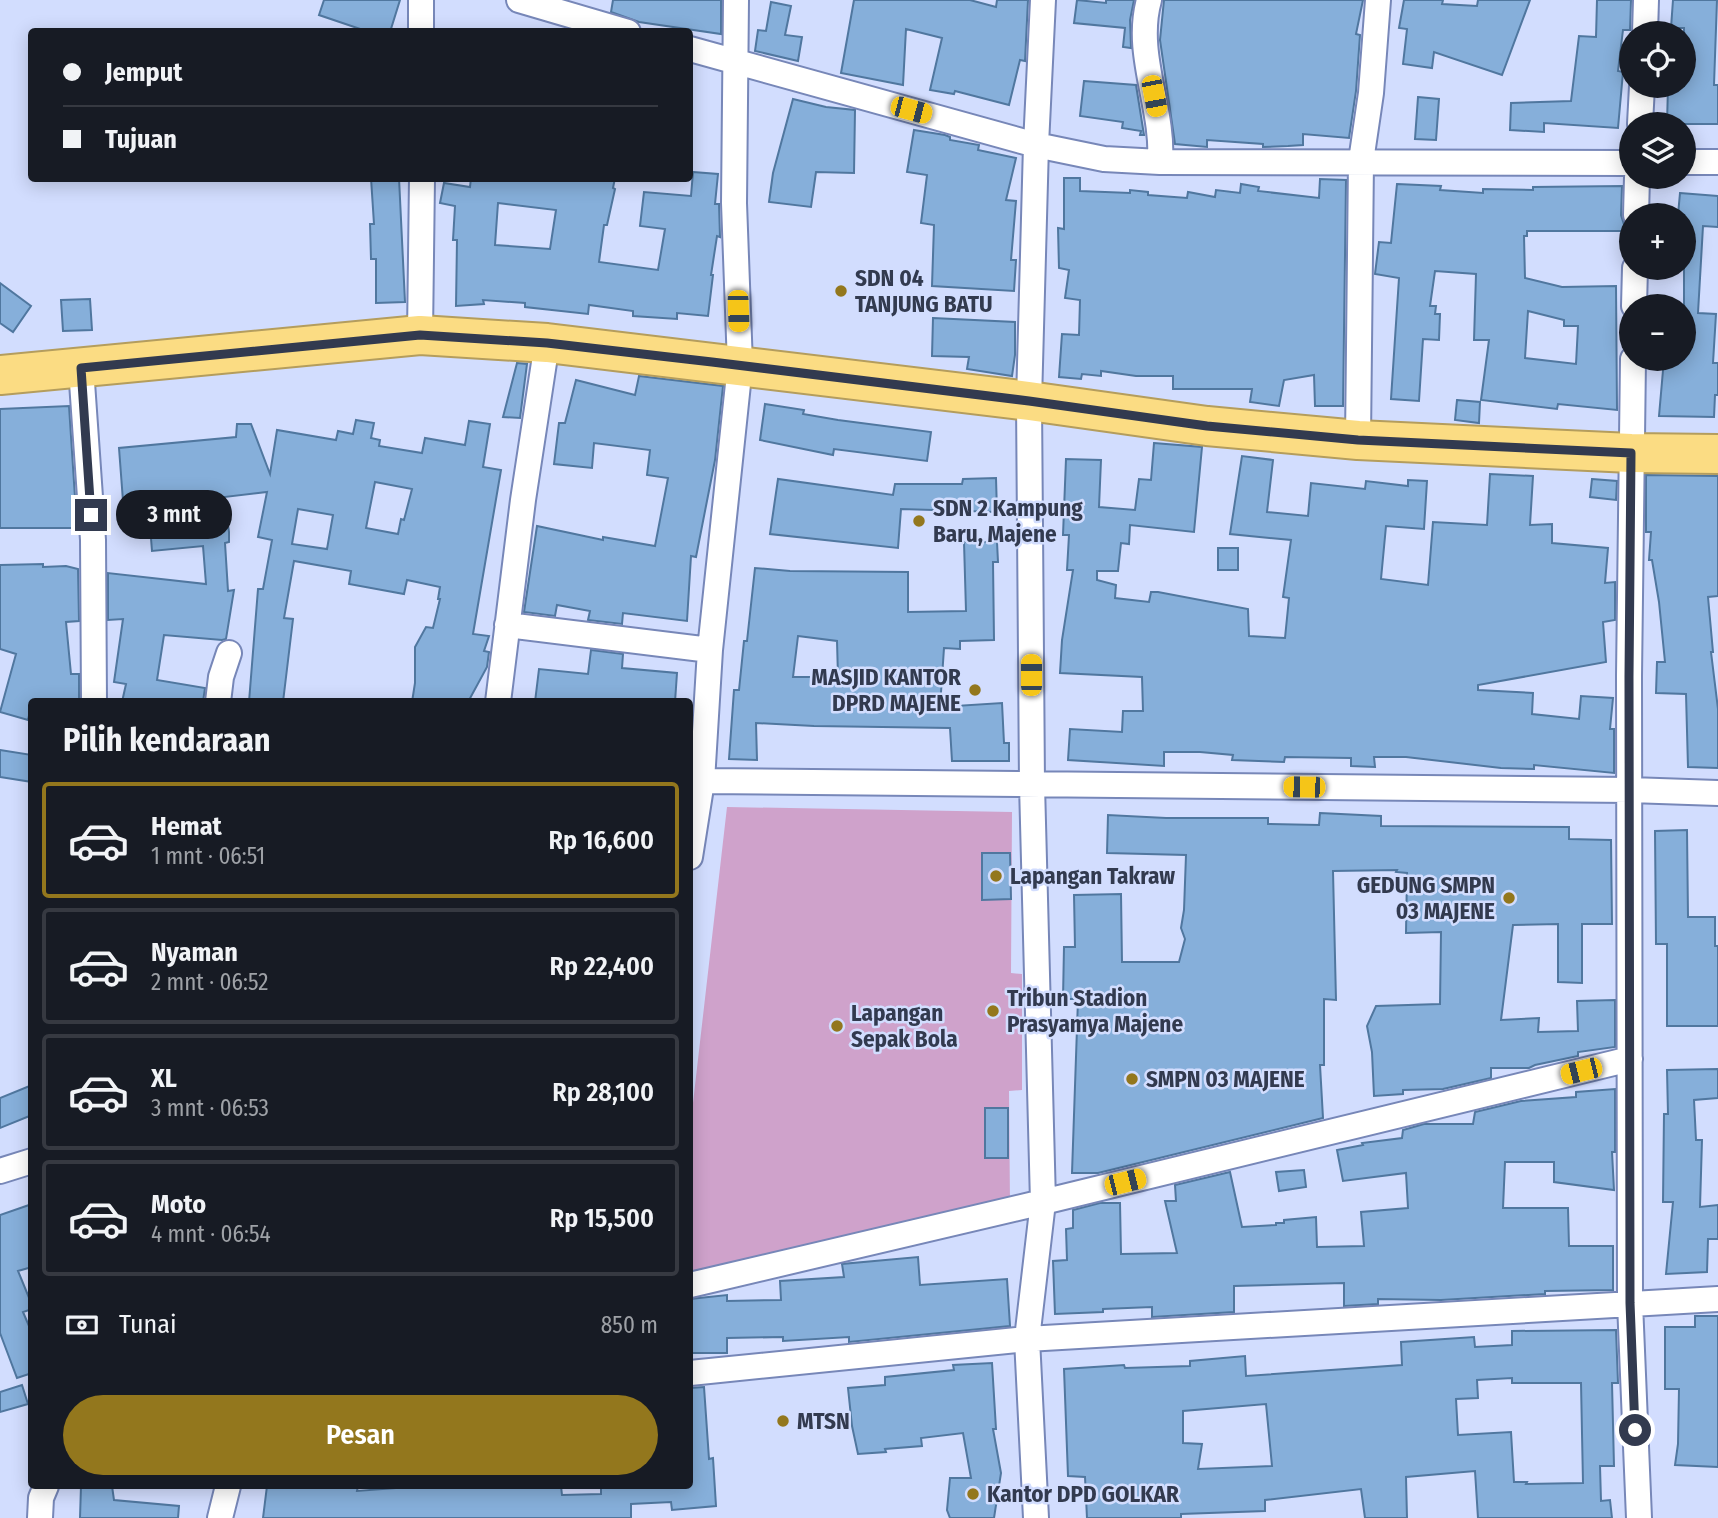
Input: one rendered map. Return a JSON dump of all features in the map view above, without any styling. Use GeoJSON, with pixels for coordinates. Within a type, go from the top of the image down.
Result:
{"type":"FeatureCollection","features":[{"type":"Feature","properties":{"kind":"highway"},"geometry":{"type":"LineString","coordinates":[[1,373],[81,368],[420,335],[547,343],[1029,401],[1207,426],[1358,440],[1631,453],[1718,454]]}},
{"type":"Feature","properties":{"kind":"street"},"geometry":{"type":"LineString","coordinates":[[421,0],[421,28]]}},
{"type":"Feature","properties":{"kind":"street"},"geometry":{"type":"LineString","coordinates":[[519,0],[614,28]]}},
{"type":"Feature","properties":{"kind":"street"},"geometry":{"type":"LineString","coordinates":[[693,838],[702,781],[710,650],[740,365],[734,202],[736,0]]}},
{"type":"Feature","properties":{"kind":"street"},"geometry":{"type":"LineString","coordinates":[[1036,1518],[1027,1339],[1043,1202],[1032,785],[1029,401],[1035,145],[1043,0]]}},
{"type":"Feature","properties":{"kind":"street"},"geometry":{"type":"LineString","coordinates":[[1149,0],[1145,13],[1144,48],[1157,111],[1160,162]]}},
{"type":"Feature","properties":{"kind":"street"},"geometry":{"type":"LineString","coordinates":[[1358,440],[1361,161],[1371,93],[1378,0]]}},
{"type":"Feature","properties":{"kind":"street"},"geometry":{"type":"LineString","coordinates":[[1645,21],[1646,0]]}},
{"type":"Feature","properties":{"kind":"street"},"geometry":{"type":"LineString","coordinates":[[693,50],[1035,145],[1104,159],[1160,162],[1619,163]]}},
{"type":"Feature","properties":{"kind":"street"},"geometry":{"type":"LineString","coordinates":[[1696,162],[1718,162]]}},
{"type":"Feature","properties":{"kind":"street"},"geometry":{"type":"LineString","coordinates":[[420,335],[422,182]]}},
{"type":"Feature","properties":{"kind":"street"},"geometry":{"type":"LineString","coordinates":[[498,698],[523,500],[547,343]]}},
{"type":"Feature","properties":{"kind":"street"},"geometry":{"type":"LineString","coordinates":[[81,368],[93,540],[94,698]]}},
{"type":"Feature","properties":{"kind":"street"},"geometry":{"type":"LineString","coordinates":[[1633,371],[1629,677],[1630,1303],[1639,1518]]}},
{"type":"Feature","properties":{"kind":"street"},"geometry":{"type":"LineString","coordinates":[[507,625],[710,650]]}},
{"type":"Feature","properties":{"kind":"street"},"geometry":{"type":"LineString","coordinates":[[218,698],[221,677],[229,653]]}},
{"type":"Feature","properties":{"kind":"street"},"geometry":{"type":"LineString","coordinates":[[702,781],[1718,793]]}},
{"type":"Feature","properties":{"kind":"street"},"geometry":{"type":"LineString","coordinates":[[693,1284],[1630,1059]]}},
{"type":"Feature","properties":{"kind":"street"},"geometry":{"type":"LineString","coordinates":[[0,1171],[28,1162]]}},
{"type":"Feature","properties":{"kind":"street"},"geometry":{"type":"LineString","coordinates":[[693,1373],[1027,1339],[1718,1299]]}},
{"type":"Feature","properties":{"kind":"street"},"geometry":{"type":"LineString","coordinates":[[40,1518],[41,1498],[45,1489]]}},
{"type":"Feature","properties":{"kind":"street"},"geometry":{"type":"LineString","coordinates":[[220,1518],[227,1489]]}},
{"type":"Feature","properties":{"kind":"shaded area"},"geometry":{"type":"Polygon","coordinates":[[[727,807],[1012,812],[1011,973],[1022,974],[1022,1090],[1009,1091],[1010,1205],[693,1282],[693,1103],[727,807]]]}},
{"type":"Feature","properties":{"kind":"building"},"geometry":{"type":"Polygon","coordinates":[[[324,0],[400,0],[391,28],[357,28],[319,15],[324,0]]]}},
{"type":"Feature","properties":{"kind":"building"},"geometry":{"type":"Polygon","coordinates":[[[613,0],[721,0],[721,34],[639,22],[611,12],[613,0]]]}},
{"type":"Feature","properties":{"kind":"building"},"geometry":{"type":"Polygon","coordinates":[[[854,0],[970,0],[996,7],[997,0],[1028,0],[1025,61],[1020,60],[1009,105],[955,91],[954,94],[930,90],[942,38],[906,29],[903,85],[841,73],[854,0]]]}},
{"type":"Feature","properties":{"kind":"building"},"geometry":{"type":"Polygon","coordinates":[[[1077,0],[1106,3],[1106,0],[1134,0],[1130,20],[1131,48],[1123,47],[1125,28],[1074,23],[1077,0]]]}},
{"type":"Feature","properties":{"kind":"building"},"geometry":{"type":"Polygon","coordinates":[[[1164,0],[1363,0],[1356,34],[1360,35],[1349,138],[1303,134],[1303,145],[1263,147],[1263,144],[1207,140],[1207,147],[1175,144],[1160,40],[1164,0]]]}},
{"type":"Feature","properties":{"kind":"building"},"geometry":{"type":"Polygon","coordinates":[[[1404,0],[1443,0],[1442,4],[1477,6],[1478,0],[1530,0],[1502,75],[1434,52],[1432,68],[1403,64],[1407,29],[1399,28],[1404,0]]]}},
{"type":"Feature","properties":{"kind":"building"},"geometry":{"type":"Polygon","coordinates":[[[1597,0],[1631,0],[1630,21],[1619,21],[1621,98],[1618,128],[1544,123],[1544,132],[1510,130],[1511,103],[1571,101],[1579,36],[1596,37],[1597,0]]]}},
{"type":"Feature","properties":{"kind":"building"},"geometry":{"type":"Polygon","coordinates":[[[1673,0],[1717,0],[1714,85],[1718,85],[1718,124],[1696,124],[1696,112],[1667,112],[1668,98],[1696,98],[1696,21],[1672,21],[1673,0]]]}},
{"type":"Feature","properties":{"kind":"building"},"geometry":{"type":"Polygon","coordinates":[[[771,2],[791,6],[785,35],[802,37],[798,61],[755,51],[758,30],[766,31],[771,2]]]}},
{"type":"Feature","properties":{"kind":"building"},"geometry":{"type":"Polygon","coordinates":[[[1084,81],[1136,85],[1144,135],[1140,135],[1141,131],[1122,128],[1123,122],[1080,116],[1084,81]]]}},
{"type":"Feature","properties":{"kind":"building"},"geometry":{"type":"Polygon","coordinates":[[[1418,97],[1439,99],[1436,140],[1415,139],[1418,97]]]}},
{"type":"Feature","properties":{"kind":"building"},"geometry":{"type":"Polygon","coordinates":[[[793,99],[826,107],[855,110],[854,173],[816,172],[811,207],[769,202],[773,173],[793,99]]]}},
{"type":"Feature","properties":{"kind":"building"},"geometry":{"type":"Polygon","coordinates":[[[914,130],[945,135],[950,137],[950,140],[979,145],[978,150],[1016,158],[1006,200],[1016,201],[1011,260],[1016,260],[1014,291],[932,286],[934,225],[921,223],[927,175],[907,172],[914,130]]]}},
{"type":"Feature","properties":{"kind":"building"},"geometry":{"type":"Polygon","coordinates":[[[693,172],[718,174],[715,204],[719,204],[720,237],[717,236],[711,275],[708,316],[677,313],[677,319],[633,316],[633,311],[589,305],[588,314],[525,307],[525,303],[483,300],[484,304],[456,306],[457,240],[453,240],[455,206],[440,203],[444,183],[470,187],[471,182],[614,182],[599,262],[658,270],[665,229],[640,226],[644,192],[691,196],[693,172]],[[498,203],[495,245],[550,249],[556,210],[498,203]]]}},
{"type":"Feature","properties":{"kind":"building"},"geometry":{"type":"Polygon","coordinates":[[[1064,178],[1080,178],[1080,191],[1130,193],[1130,190],[1148,192],[1148,195],[1187,198],[1188,192],[1215,197],[1216,190],[1240,193],[1241,184],[1259,187],[1258,191],[1319,198],[1320,179],[1346,180],[1343,406],[1315,406],[1314,375],[1284,380],[1279,406],[1250,402],[1252,389],[1173,389],[1173,376],[1136,376],[1101,371],[1101,376],[1082,374],[1081,379],[1059,377],[1062,334],[1079,335],[1080,300],[1065,298],[1069,270],[1059,268],[1058,228],[1064,229],[1064,178]]]}},
{"type":"Feature","properties":{"kind":"building"},"geometry":{"type":"Polygon","coordinates":[[[371,182],[399,182],[405,302],[376,303],[376,259],[371,259],[370,224],[374,224],[371,182]]]}},
{"type":"Feature","properties":{"kind":"building"},"geometry":{"type":"Polygon","coordinates":[[[1397,184],[1441,186],[1440,190],[1483,193],[1483,189],[1619,186],[1622,189],[1619,231],[1527,231],[1527,236],[1524,236],[1525,278],[1562,287],[1616,286],[1617,410],[1558,404],[1557,409],[1481,400],[1489,340],[1474,340],[1476,274],[1435,271],[1430,306],[1436,306],[1435,314],[1440,314],[1439,340],[1423,339],[1419,401],[1391,399],[1399,278],[1375,274],[1379,242],[1391,243],[1397,184]],[[1528,311],[1525,358],[1576,364],[1578,326],[1564,326],[1564,320],[1528,311]]]}},
{"type":"Feature","properties":{"kind":"building"},"geometry":{"type":"Polygon","coordinates":[[[1680,193],[1718,196],[1718,227],[1703,226],[1698,313],[1716,314],[1713,363],[1718,363],[1718,395],[1715,395],[1714,417],[1659,416],[1663,371],[1696,371],[1696,294],[1684,294],[1684,280],[1696,280],[1696,203],[1679,203],[1680,193]]]}},
{"type":"Feature","properties":{"kind":"building"},"geometry":{"type":"Polygon","coordinates":[[[0,283],[31,306],[13,332],[0,323],[0,283]]]}},
{"type":"Feature","properties":{"kind":"building"},"geometry":{"type":"Polygon","coordinates":[[[90,299],[92,330],[63,331],[61,300],[90,299]]]}},
{"type":"Feature","properties":{"kind":"building"},"geometry":{"type":"Polygon","coordinates":[[[933,318],[1015,322],[1012,376],[967,369],[969,357],[932,356],[933,318]]]}},
{"type":"Feature","properties":{"kind":"building"},"geometry":{"type":"Polygon","coordinates":[[[517,363],[527,364],[520,418],[503,417],[517,363]]]}},
{"type":"Feature","properties":{"kind":"building"},"geometry":{"type":"Polygon","coordinates":[[[639,376],[723,386],[715,460],[696,557],[691,556],[687,621],[623,613],[622,624],[588,620],[590,611],[557,605],[555,616],[524,612],[537,526],[603,540],[603,537],[655,546],[668,478],[647,475],[650,450],[594,443],[592,468],[554,464],[559,423],[565,423],[576,380],[635,395],[639,376]]]}},
{"type":"Feature","properties":{"kind":"building"},"geometry":{"type":"Polygon","coordinates":[[[1457,400],[1480,402],[1479,423],[1455,420],[1457,400]]]}},
{"type":"Feature","properties":{"kind":"building"},"geometry":{"type":"Polygon","coordinates":[[[765,404],[804,410],[803,414],[838,420],[931,432],[927,461],[834,449],[833,455],[760,440],[765,404]]]}},
{"type":"Feature","properties":{"kind":"building"},"geometry":{"type":"Polygon","coordinates":[[[69,406],[77,528],[0,528],[0,409],[69,406]]]}},
{"type":"Feature","properties":{"kind":"building"},"geometry":{"type":"Polygon","coordinates":[[[356,420],[374,423],[371,438],[380,440],[379,446],[422,453],[425,438],[465,445],[469,421],[490,424],[483,467],[501,470],[473,634],[489,636],[484,651],[489,652],[487,667],[470,698],[413,698],[415,647],[426,627],[433,628],[440,587],[407,580],[404,594],[349,584],[351,571],[294,561],[284,618],[293,619],[283,698],[249,698],[258,589],[263,589],[272,540],[258,537],[267,492],[224,497],[229,532],[229,542],[225,543],[228,591],[234,590],[226,639],[164,635],[157,680],[205,688],[204,698],[123,698],[126,684],[114,682],[123,619],[108,620],[108,573],[206,584],[203,546],[152,551],[148,500],[123,501],[119,448],[236,437],[237,424],[251,424],[270,474],[277,430],[336,440],[338,431],[353,434],[356,420]],[[375,482],[366,528],[398,534],[412,489],[375,482]],[[298,509],[292,544],[327,549],[333,515],[298,509]]]}},
{"type":"Feature","properties":{"kind":"building"},"geometry":{"type":"Polygon","coordinates":[[[1154,443],[1202,447],[1194,532],[1130,525],[1129,544],[1121,543],[1118,571],[1097,571],[1097,580],[1116,585],[1115,598],[1149,602],[1151,592],[1158,592],[1248,609],[1249,636],[1285,638],[1289,598],[1283,597],[1291,540],[1230,534],[1242,456],[1273,460],[1267,512],[1308,516],[1311,483],[1365,489],[1366,481],[1408,486],[1408,480],[1427,481],[1424,529],[1386,526],[1381,579],[1428,585],[1433,522],[1487,525],[1490,474],[1533,476],[1530,525],[1552,524],[1552,543],[1608,548],[1605,583],[1615,582],[1615,620],[1603,622],[1606,662],[1478,685],[1478,690],[1533,693],[1532,714],[1579,719],[1581,696],[1613,698],[1610,729],[1614,729],[1614,773],[1534,765],[1534,769],[1501,768],[1406,757],[1374,757],[1375,767],[1351,766],[1351,758],[1285,757],[1284,762],[1232,760],[1233,755],[1200,752],[1164,752],[1164,766],[1068,760],[1070,729],[1122,732],[1123,711],[1143,711],[1142,677],[1060,673],[1062,640],[1073,570],[1067,570],[1069,535],[1063,535],[1066,459],[1101,460],[1099,507],[1135,510],[1139,479],[1151,480],[1154,443]]]}},
{"type":"Feature","properties":{"kind":"building"},"geometry":{"type":"Polygon","coordinates":[[[1646,475],[1718,476],[1718,596],[1708,597],[1718,709],[1718,768],[1688,767],[1686,694],[1656,693],[1657,662],[1665,662],[1659,602],[1652,560],[1649,560],[1651,532],[1646,532],[1646,475]]]}},
{"type":"Feature","properties":{"kind":"building"},"geometry":{"type":"Polygon","coordinates":[[[996,478],[997,512],[901,509],[898,548],[770,534],[778,479],[893,495],[895,484],[962,484],[963,479],[996,478]]]}},
{"type":"Feature","properties":{"kind":"building"},"geometry":{"type":"Polygon","coordinates":[[[1592,479],[1617,481],[1616,500],[1590,497],[1592,479]]]}},
{"type":"Feature","properties":{"kind":"building"},"geometry":{"type":"Polygon","coordinates":[[[964,542],[997,542],[998,562],[993,562],[994,640],[960,641],[960,649],[944,648],[940,707],[1002,703],[1004,743],[1009,743],[1009,761],[952,761],[950,728],[756,723],[757,760],[729,759],[734,690],[739,690],[755,568],[908,572],[908,612],[966,611],[964,542]],[[798,636],[793,677],[838,677],[837,641],[798,636]]]}},
{"type":"Feature","properties":{"kind":"building"},"geometry":{"type":"Polygon","coordinates":[[[1218,548],[1238,548],[1238,570],[1218,570],[1218,548]]]}},
{"type":"Feature","properties":{"kind":"building"},"geometry":{"type":"Polygon","coordinates":[[[43,564],[43,567],[66,566],[78,569],[79,621],[66,622],[71,674],[79,674],[79,698],[28,698],[28,720],[0,712],[16,654],[0,649],[0,565],[43,564]]]}},
{"type":"Feature","properties":{"kind":"building"},"geometry":{"type":"Polygon","coordinates":[[[591,650],[623,654],[622,668],[677,673],[675,698],[535,698],[539,669],[588,674],[591,650]]]}},
{"type":"Feature","properties":{"kind":"building"},"geometry":{"type":"Polygon","coordinates":[[[0,750],[28,754],[28,781],[0,777],[0,750]]]}},
{"type":"Feature","properties":{"kind":"building"},"geometry":{"type":"Polygon","coordinates":[[[1320,813],[1381,816],[1381,826],[1569,827],[1569,839],[1611,840],[1612,924],[1582,924],[1582,983],[1558,982],[1558,924],[1513,925],[1501,1020],[1539,1018],[1538,1032],[1578,1031],[1577,1001],[1615,1000],[1615,1047],[1578,1052],[1578,1056],[1529,1068],[1491,1068],[1491,1078],[1443,1089],[1403,1090],[1403,1094],[1374,1096],[1372,1052],[1367,1026],[1376,1006],[1440,1004],[1441,932],[1406,933],[1407,873],[1396,872],[1397,870],[1333,871],[1336,1000],[1324,999],[1324,1065],[1320,1065],[1323,1118],[1098,1173],[1072,1173],[1078,999],[1063,999],[1064,947],[1075,947],[1074,895],[1121,894],[1122,962],[1179,962],[1185,939],[1181,928],[1186,855],[1107,853],[1108,815],[1268,818],[1268,824],[1319,825],[1320,813]]]}},
{"type":"Feature","properties":{"kind":"building"},"geometry":{"type":"Polygon","coordinates":[[[1687,830],[1688,917],[1715,917],[1715,946],[1718,946],[1718,1026],[1667,1026],[1667,944],[1656,944],[1655,831],[1687,830]]]}},
{"type":"Feature","properties":{"kind":"building","name":"Lapangan Takraw"},"geometry":{"type":"Polygon","coordinates":[[[982,853],[1010,853],[1011,899],[982,900],[982,853]]]}},
{"type":"Feature","properties":{"kind":"building"},"geometry":{"type":"Polygon","coordinates":[[[1718,1069],[1718,1098],[1694,1100],[1696,1140],[1702,1140],[1700,1207],[1718,1205],[1718,1239],[1708,1239],[1707,1272],[1666,1274],[1673,1202],[1663,1202],[1664,1114],[1668,1114],[1667,1070],[1718,1069]]]}},
{"type":"Feature","properties":{"kind":"building"},"geometry":{"type":"Polygon","coordinates":[[[28,1087],[28,1117],[0,1128],[0,1098],[28,1087]]]}},
{"type":"Feature","properties":{"kind":"building"},"geometry":{"type":"Polygon","coordinates":[[[1615,1089],[1615,1152],[1612,1152],[1614,1190],[1554,1182],[1554,1162],[1505,1162],[1503,1208],[1568,1208],[1569,1246],[1613,1246],[1613,1290],[1545,1291],[1545,1294],[1441,1300],[1378,1299],[1378,1304],[1344,1306],[1344,1283],[1234,1286],[1234,1312],[1152,1317],[1152,1307],[1055,1314],[1053,1261],[1067,1260],[1066,1229],[1073,1228],[1073,1210],[1100,1203],[1120,1203],[1121,1254],[1177,1253],[1165,1201],[1176,1201],[1175,1185],[1230,1172],[1242,1227],[1276,1225],[1284,1223],[1284,1220],[1316,1217],[1317,1247],[1364,1246],[1361,1212],[1408,1208],[1406,1173],[1343,1181],[1337,1150],[1363,1145],[1362,1143],[1402,1138],[1403,1130],[1424,1124],[1473,1124],[1475,1112],[1521,1101],[1576,1097],[1576,1092],[1615,1089]]]}},
{"type":"Feature","properties":{"kind":"building"},"geometry":{"type":"Polygon","coordinates":[[[985,1108],[1008,1108],[1008,1158],[985,1158],[985,1108]]]}},
{"type":"Feature","properties":{"kind":"building"},"geometry":{"type":"Polygon","coordinates":[[[1304,1170],[1306,1187],[1279,1191],[1276,1172],[1304,1170]]]}},
{"type":"Feature","properties":{"kind":"building"},"geometry":{"type":"Polygon","coordinates":[[[28,1205],[28,1268],[18,1271],[28,1295],[28,1310],[23,1312],[28,1324],[28,1374],[17,1378],[0,1333],[0,1215],[28,1205]]]}},
{"type":"Feature","properties":{"kind":"building"},"geometry":{"type":"Polygon","coordinates":[[[918,1257],[920,1285],[1007,1279],[1010,1326],[849,1342],[849,1337],[783,1341],[783,1337],[727,1338],[727,1353],[693,1353],[693,1299],[727,1295],[727,1301],[781,1300],[780,1281],[844,1277],[842,1264],[918,1257]]]}},
{"type":"Feature","properties":{"kind":"building"},"geometry":{"type":"Polygon","coordinates":[[[1695,1316],[1718,1316],[1718,1467],[1675,1465],[1679,1389],[1665,1389],[1665,1327],[1695,1327],[1695,1316]]]}},
{"type":"Feature","properties":{"kind":"building"},"geometry":{"type":"Polygon","coordinates":[[[1616,1330],[1618,1383],[1612,1383],[1614,1466],[1600,1466],[1601,1501],[1610,1500],[1612,1518],[1478,1518],[1475,1471],[1406,1477],[1407,1518],[1365,1518],[1361,1489],[1265,1500],[1265,1511],[1181,1514],[1181,1518],[1087,1518],[1085,1477],[1068,1476],[1064,1369],[1124,1365],[1125,1368],[1190,1366],[1190,1361],[1245,1356],[1246,1376],[1402,1365],[1401,1342],[1474,1337],[1475,1347],[1512,1345],[1512,1331],[1616,1330]],[[1512,1378],[1477,1380],[1478,1398],[1456,1399],[1458,1435],[1511,1432],[1514,1482],[1583,1483],[1581,1383],[1512,1383],[1512,1378]],[[1266,1404],[1183,1411],[1183,1443],[1202,1444],[1198,1469],[1272,1466],[1266,1404]]]}},
{"type":"Feature","properties":{"kind":"building"},"geometry":{"type":"Polygon","coordinates":[[[992,1363],[996,1429],[993,1429],[1001,1473],[994,1518],[950,1518],[947,1510],[950,1478],[971,1478],[963,1433],[921,1438],[922,1446],[858,1454],[848,1388],[885,1385],[885,1377],[954,1370],[953,1365],[992,1363]]]}},
{"type":"Feature","properties":{"kind":"building"},"geometry":{"type":"Polygon","coordinates":[[[22,1385],[28,1404],[0,1412],[0,1392],[22,1385]]]}},
{"type":"Feature","properties":{"kind":"building"},"geometry":{"type":"Polygon","coordinates":[[[704,1387],[709,1459],[713,1458],[716,1506],[672,1510],[671,1502],[631,1504],[631,1518],[263,1518],[267,1489],[561,1489],[562,1495],[601,1494],[601,1489],[693,1489],[693,1388],[704,1387]]]}},
{"type":"Feature","properties":{"kind":"building"},"geometry":{"type":"Polygon","coordinates":[[[81,1489],[112,1489],[114,1500],[179,1506],[178,1518],[80,1518],[81,1489]]]}},
{"type":"Feature","properties":{"kind":"place","name":"SDN 04 TANJUNG BATU"},"geometry":{"type":"Point","coordinates":[841,291]}},
{"type":"Feature","properties":{"kind":"place","name":"SDN 2 Kampung Baru, Majene"},"geometry":{"type":"Point","coordinates":[919,521]}},
{"type":"Feature","properties":{"kind":"place","name":"MASJID KANTOR DPRD MAJENE"},"geometry":{"type":"Point","coordinates":[975,690]}},
{"type":"Feature","properties":{"kind":"place","name":"Lapangan Takraw"},"geometry":{"type":"Point","coordinates":[996,876]}},
{"type":"Feature","properties":{"kind":"place","name":"GEDUNG SMPN 03 MAJENE"},"geometry":{"type":"Point","coordinates":[1509,898]}},
{"type":"Feature","properties":{"kind":"place","name":"Tribun Stadion Prasyamya Majene"},"geometry":{"type":"Point","coordinates":[993,1011]}},
{"type":"Feature","properties":{"kind":"place","name":"Lapangan Sepak Bola"},"geometry":{"type":"Point","coordinates":[837,1026]}},
{"type":"Feature","properties":{"kind":"place","name":"SMPN 03 MAJENE"},"geometry":{"type":"Point","coordinates":[1132,1079]}},
{"type":"Feature","properties":{"kind":"place","name":"MTSN"},"geometry":{"type":"Point","coordinates":[783,1421]}},
{"type":"Feature","properties":{"kind":"place","name":"Kantor DPD GOLKAR"},"geometry":{"type":"Point","coordinates":[973,1494]}},
{"type":"Feature","properties":{"kind":"route"},"geometry":{"type":"LineString","coordinates":[[91,515],[81,368],[420,335],[547,343],[712,362],[1207,426],[1358,440],[1631,453],[1630,1303],[1635,1430]]}}]}
